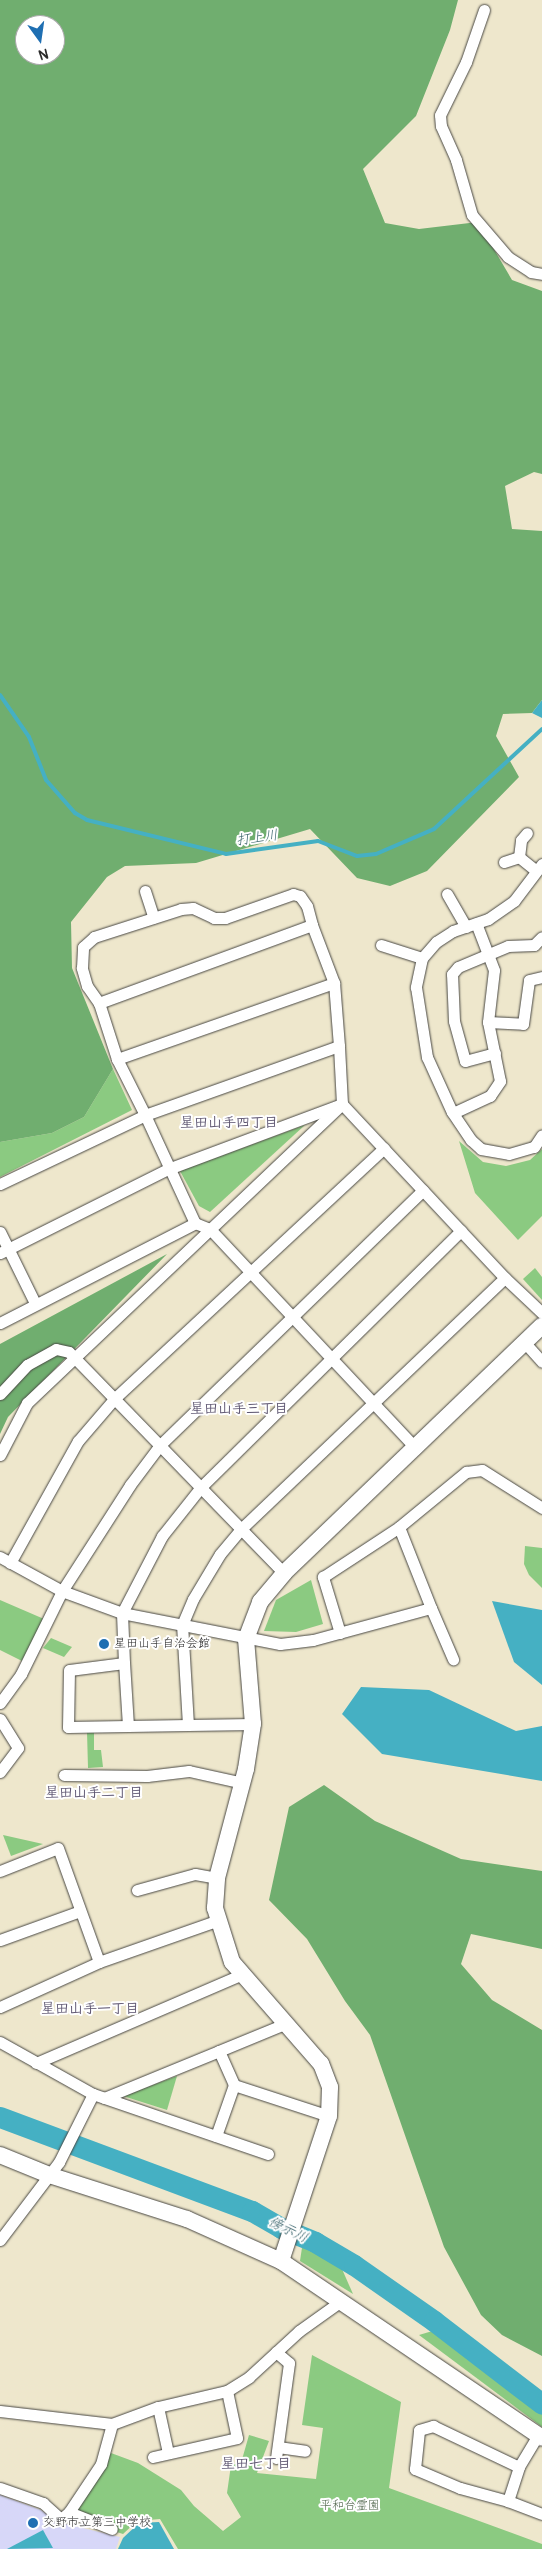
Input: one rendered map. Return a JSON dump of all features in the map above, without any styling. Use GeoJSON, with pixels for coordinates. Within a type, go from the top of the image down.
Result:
{"type":"FeatureCollection","features":[{"type":"Feature","properties":{"kind":"street"},"geometry":{"type":"LineString","coordinates":[[484,10],[466,62],[440,115],[441,126],[456,160],[472,215],[508,257],[531,272],[542,274]]}},
{"type":"Feature","properties":{"kind":"street"},"geometry":{"type":"LineString","coordinates":[[519,857],[521,840],[527,833]]}},
{"type":"Feature","properties":{"kind":"street"},"geometry":{"type":"LineString","coordinates":[[504,862],[519,857],[539,868],[514,901],[436,942],[422,958],[416,988],[420,1026],[427,1057],[453,1113],[471,1140],[481,1149],[509,1154],[534,1147],[542,1135]]}},
{"type":"Feature","properties":{"kind":"street"},"geometry":{"type":"LineString","coordinates":[[145,891],[154,918]]}},
{"type":"Feature","properties":{"kind":"street"},"geometry":{"type":"LineString","coordinates":[[416,1448],[210,1229],[194,1223],[118,1059],[99,1003],[86,986],[82,968],[83,947],[94,937],[193,908],[214,918],[225,918],[293,894],[300,896],[307,906],[312,925],[334,983],[342,1104],[504,1278],[542,1313]]}},
{"type":"Feature","properties":{"kind":"street"},"geometry":{"type":"LineString","coordinates":[[447,894],[490,954],[493,982],[488,1022],[500,1073],[497,1088],[480,1102],[453,1113]]}},
{"type":"Feature","properties":{"kind":"street"},"geometry":{"type":"LineString","coordinates":[[99,1003],[312,925]]}},
{"type":"Feature","properties":{"kind":"street"},"geometry":{"type":"LineString","coordinates":[[495,1053],[464,1061],[454,1021],[450,980],[458,967],[508,946],[534,945],[542,937]]}},
{"type":"Feature","properties":{"kind":"street"},"geometry":{"type":"LineString","coordinates":[[381,945],[422,958]]}},
{"type":"Feature","properties":{"kind":"street"},"geometry":{"type":"LineString","coordinates":[[488,1022],[523,1024],[529,980],[542,977]]}},
{"type":"Feature","properties":{"kind":"street"},"geometry":{"type":"LineString","coordinates":[[118,1059],[334,983]]}},
{"type":"Feature","properties":{"kind":"street"},"geometry":{"type":"LineString","coordinates":[[0,1184],[145,1115],[339,1046]]}},
{"type":"Feature","properties":{"kind":"street"},"geometry":{"type":"LineString","coordinates":[[4,1250],[168,1169],[342,1104]]}},
{"type":"Feature","properties":{"kind":"street"},"geometry":{"type":"LineString","coordinates":[[0,1455],[27,1403],[342,1104]]}},
{"type":"Feature","properties":{"kind":"street"},"geometry":{"type":"LineString","coordinates":[[384,1148],[115,1398],[78,1441],[5,1560],[62,1591],[122,1613],[246,1639],[280,1644],[340,1633],[431,1608]]}},
{"type":"Feature","properties":{"kind":"street"},"geometry":{"type":"LineString","coordinates":[[0,1703],[4,1689],[43,1634],[62,1591],[120,1499],[160,1445],[294,1318],[423,1190]]}},
{"type":"Feature","properties":{"kind":"street"},"geometry":{"type":"LineString","coordinates":[[0,1322],[194,1223]]}},
{"type":"Feature","properties":{"kind":"street"},"geometry":{"type":"LineString","coordinates":[[128,1726],[122,1613],[162,1536],[201,1487],[461,1231]]}},
{"type":"Feature","properties":{"kind":"street"},"geometry":{"type":"LineString","coordinates":[[0,1232],[4,1250],[35,1303]]}},
{"type":"Feature","properties":{"kind":"street"},"geometry":{"type":"LineString","coordinates":[[188,1725],[182,1625],[220,1554],[241,1529],[504,1278]]}},
{"type":"Feature","properties":{"kind":"street"},"geometry":{"type":"LineString","coordinates":[[281,2261],[329,2116],[330,2087],[321,2064],[232,1962],[215,1908],[217,1878],[242,1783],[252,1724],[246,1639],[260,1602],[284,1573],[542,1326]]}},
{"type":"Feature","properties":{"kind":"street"},"geometry":{"type":"LineString","coordinates":[[524,1343],[542,1362]]}},
{"type":"Feature","properties":{"kind":"street"},"geometry":{"type":"LineString","coordinates":[[0,1394],[27,1365],[56,1349],[75,1357],[284,1573]]}},
{"type":"Feature","properties":{"kind":"street"},"geometry":{"type":"LineString","coordinates":[[340,1633],[323,1577],[399,1527],[466,1472],[482,1470],[542,1508]]}},
{"type":"Feature","properties":{"kind":"street"},"geometry":{"type":"LineString","coordinates":[[399,1527],[452,1659]]}},
{"type":"Feature","properties":{"kind":"street"},"geometry":{"type":"LineString","coordinates":[[124,1663],[69,1670],[68,1727],[252,1724]]}},
{"type":"Feature","properties":{"kind":"street"},"geometry":{"type":"LineString","coordinates":[[0,1719],[18,1748],[0,1772]]}},
{"type":"Feature","properties":{"kind":"street"},"geometry":{"type":"LineString","coordinates":[[64,1775],[147,1776],[189,1772],[242,1783]]}},
{"type":"Feature","properties":{"kind":"street"},"geometry":{"type":"LineString","coordinates":[[0,1871],[58,1848],[100,1962]]}},
{"type":"Feature","properties":{"kind":"street"},"geometry":{"type":"LineString","coordinates":[[150,1873],[153,1886]]}},
{"type":"Feature","properties":{"kind":"street"},"geometry":{"type":"LineString","coordinates":[[137,1890],[195,1874],[217,1878]]}},
{"type":"Feature","properties":{"kind":"street"},"geometry":{"type":"LineString","coordinates":[[0,1940],[80,1911]]}},
{"type":"Feature","properties":{"kind":"street"},"geometry":{"type":"LineString","coordinates":[[0,2006],[100,1962],[219,1920]]}},
{"type":"Feature","properties":{"kind":"street"},"geometry":{"type":"LineString","coordinates":[[36,2063],[243,1974]]}},
{"type":"Feature","properties":{"kind":"street"},"geometry":{"type":"LineString","coordinates":[[0,2240],[54,2169],[98,2096],[219,2051],[287,2023]]}},
{"type":"Feature","properties":{"kind":"street"},"geometry":{"type":"LineString","coordinates":[[0,2042],[98,2096],[268,2154]]}},
{"type":"Feature","properties":{"kind":"street"},"geometry":{"type":"LineString","coordinates":[[216,2136],[234,2085],[219,2051]]}},
{"type":"Feature","properties":{"kind":"street"},"geometry":{"type":"LineString","coordinates":[[234,2085],[329,2116]]}},
{"type":"Feature","properties":{"kind":"street"},"geometry":{"type":"LineString","coordinates":[[0,2155],[54,2169],[187,2219],[281,2261],[341,2301],[540,2437],[519,2467],[508,2501]]}},
{"type":"Feature","properties":{"kind":"street"},"geometry":{"type":"LineString","coordinates":[[0,2411],[112,2424],[158,2407],[227,2391],[249,2377],[276,2352],[341,2301]]}},
{"type":"Feature","properties":{"kind":"street"},"geometry":{"type":"LineString","coordinates":[[276,2352],[289,2363],[276,2423],[277,2452],[305,2451]]}},
{"type":"Feature","properties":{"kind":"street"},"geometry":{"type":"LineString","coordinates":[[153,2457],[237,2438],[227,2391]]}},
{"type":"Feature","properties":{"kind":"street"},"geometry":{"type":"LineString","coordinates":[[158,2407],[168,2453]]}},
{"type":"Feature","properties":{"kind":"street"},"geometry":{"type":"LineString","coordinates":[[0,2488],[43,2503],[61,2519],[69,2512],[101,2464],[112,2424]]}},
{"type":"Feature","properties":{"kind":"street"},"geometry":{"type":"LineString","coordinates":[[519,2467],[433,2426],[419,2430],[415,2469],[460,2488],[508,2501],[542,2514]]}},
{"type":"Feature","properties":{"kind":"street"},"geometry":{"type":"LineString","coordinates":[[69,2512],[112,2529]]}},
{"type":"Feature","properties":{"kind":"shaded area","name":"交野市立第三中学校"},"geometry":{"type":"Polygon","coordinates":[[[0,2495],[41,2510],[58,2522],[120,2537],[116,2549],[0,2549],[0,2495]]]}},
{"type":"Feature","properties":{"kind":"green space"},"geometry":{"type":"Polygon","coordinates":[[[0,0],[458,0],[450,30],[416,116],[363,169],[385,223],[419,229],[478,222],[512,280],[542,291],[542,474],[534,472],[505,486],[512,529],[542,531],[542,700],[532,713],[503,714],[496,736],[519,777],[427,871],[390,886],[357,878],[310,829],[196,863],[125,866],[107,877],[71,922],[72,968],[113,1069],[84,1117],[52,1133],[0,1142],[0,0]]]}},
{"type":"Feature","properties":{"kind":"green space"},"geometry":{"type":"Polygon","coordinates":[[[113,1069],[132,1110],[0,1177],[0,1142],[52,1133],[84,1117],[113,1069]]]}},
{"type":"Feature","properties":{"kind":"green space"},"geometry":{"type":"Polygon","coordinates":[[[305,1125],[210,1212],[199,1206],[180,1171],[305,1125]]]}},
{"type":"Feature","properties":{"kind":"green space"},"geometry":{"type":"Polygon","coordinates":[[[459,1141],[483,1162],[506,1166],[530,1160],[542,1149],[542,1216],[518,1240],[475,1193],[459,1141]]]}},
{"type":"Feature","properties":{"kind":"green space"},"geometry":{"type":"Polygon","coordinates":[[[167,1254],[8,1417],[0,1434],[0,1344],[167,1254]]]}},
{"type":"Feature","properties":{"kind":"green space"},"geometry":{"type":"Polygon","coordinates":[[[535,1268],[542,1277],[542,1300],[523,1279],[535,1268]]]}},
{"type":"Feature","properties":{"kind":"green space"},"geometry":{"type":"Polygon","coordinates":[[[525,1546],[542,1548],[542,1588],[529,1575],[524,1564],[525,1546]]]}},
{"type":"Feature","properties":{"kind":"green space"},"geometry":{"type":"Polygon","coordinates":[[[311,1580],[323,1624],[296,1632],[264,1631],[276,1600],[311,1580]]]}},
{"type":"Feature","properties":{"kind":"green space"},"geometry":{"type":"Polygon","coordinates":[[[0,1600],[44,1619],[22,1661],[0,1650],[0,1600]]]}},
{"type":"Feature","properties":{"kind":"green space"},"geometry":{"type":"Polygon","coordinates":[[[51,1638],[72,1647],[64,1657],[43,1648],[51,1638]]]}},
{"type":"Feature","properties":{"kind":"green space"},"geometry":{"type":"Polygon","coordinates":[[[87,1732],[94,1732],[94,1750],[101,1750],[103,1767],[88,1768],[87,1732]]]}},
{"type":"Feature","properties":{"kind":"green space"},"geometry":{"type":"Polygon","coordinates":[[[324,1785],[375,1821],[461,1859],[542,1871],[542,1949],[471,1934],[461,1964],[492,2000],[542,2030],[542,2356],[502,2335],[481,2315],[444,2247],[370,2035],[345,2001],[307,1939],[269,1900],[289,1807],[324,1785]]]}},
{"type":"Feature","properties":{"kind":"green space"},"geometry":{"type":"Polygon","coordinates":[[[3,1835],[43,1844],[11,1856],[3,1835]]]}},
{"type":"Feature","properties":{"kind":"green space"},"geometry":{"type":"Polygon","coordinates":[[[177,2076],[167,2110],[123,2096],[177,2076]]]}},
{"type":"Feature","properties":{"kind":"green space"},"geometry":{"type":"Polygon","coordinates":[[[303,2241],[338,2260],[353,2294],[300,2261],[303,2241]]]}},
{"type":"Feature","properties":{"kind":"green space"},"geometry":{"type":"Polygon","coordinates":[[[439,2329],[542,2412],[542,2427],[419,2335],[439,2329]]]}},
{"type":"Feature","properties":{"kind":"green space","name":"平和台霊園"},"geometry":{"type":"Polygon","coordinates":[[[312,2355],[401,2402],[389,2488],[542,2544],[542,2549],[178,2549],[160,2519],[137,2521],[123,2534],[70,2517],[96,2481],[111,2453],[138,2463],[181,2490],[194,2506],[223,2531],[241,2517],[227,2493],[231,2465],[241,2463],[249,2435],[269,2441],[257,2473],[316,2479],[323,2428],[302,2425],[312,2355]]]}},
{"type":"Feature","properties":{"kind":"water"},"geometry":{"type":"Polygon","coordinates":[[[542,700],[542,718],[532,713],[542,700]]]}},
{"type":"Feature","properties":{"kind":"water"},"geometry":{"type":"Polygon","coordinates":[[[492,1601],[542,1610],[542,1685],[514,1662],[492,1601]]]}},
{"type":"Feature","properties":{"kind":"water"},"geometry":{"type":"Polygon","coordinates":[[[361,1687],[429,1690],[516,1731],[542,1726],[542,1781],[382,1754],[342,1714],[361,1687]]]}},
{"type":"Feature","properties":{"kind":"water"},"geometry":{"type":"Polygon","coordinates":[[[159,2522],[174,2549],[118,2549],[123,2538],[139,2523],[159,2522]]]}},
{"type":"Feature","properties":{"kind":"water"},"geometry":{"type":"Polygon","coordinates":[[[43,2530],[53,2548],[7,2549],[43,2530]]]}},
{"type":"Feature","properties":{"kind":"waterway","name":"打上川"},"geometry":{"type":"LineString","coordinates":[[0,695],[29,737],[46,780],[75,813],[87,820],[226,854],[318,841],[357,856],[376,854],[434,829],[542,729]]}},
{"type":"Feature","properties":{"kind":"waterway","name":"傍示川"},"geometry":{"type":"LineString","coordinates":[[0,2117],[252,2211],[281,2228],[315,2242],[354,2265],[434,2321],[542,2404]]}},
{"type":"Feature","properties":{"kind":"place","name":"星田山手自治会館"},"geometry":{"type":"Point","coordinates":[104,1644]}},
{"type":"Feature","properties":{"kind":"place","name":"交野市立第三中学校"},"geometry":{"type":"Point","coordinates":[33,2523]}},
{"type":"Feature","properties":{"kind":"district","name":"星田山手四丁目"},"geometry":{"type":"Point","coordinates":[229,1123]}},
{"type":"Feature","properties":{"kind":"district","name":"星田山手三丁目"},"geometry":{"type":"Point","coordinates":[239,1409]}},
{"type":"Feature","properties":{"kind":"district","name":"星田山手二丁目"},"geometry":{"type":"Point","coordinates":[94,1793]}},
{"type":"Feature","properties":{"kind":"district","name":"星田山手一丁目"},"geometry":{"type":"Point","coordinates":[90,2009]}},
{"type":"Feature","properties":{"kind":"district","name":"星田七丁目"},"geometry":{"type":"Point","coordinates":[256,2464]}}]}
